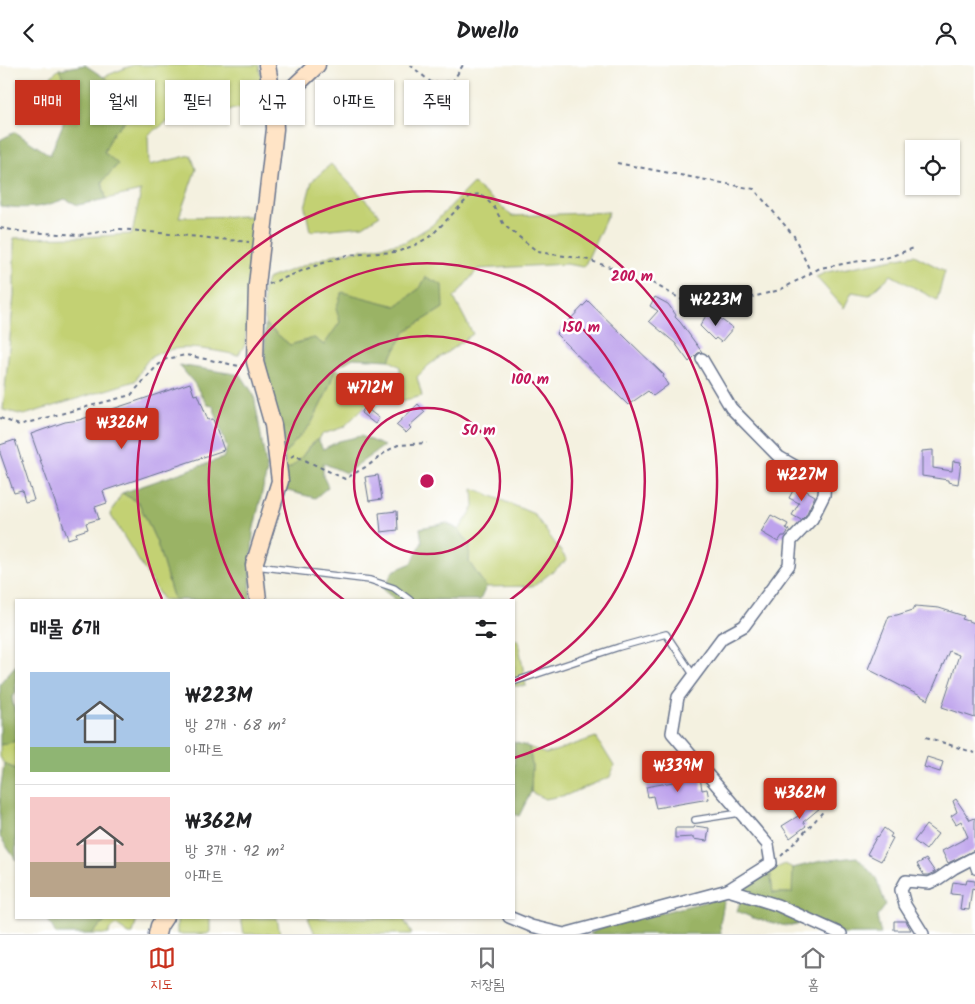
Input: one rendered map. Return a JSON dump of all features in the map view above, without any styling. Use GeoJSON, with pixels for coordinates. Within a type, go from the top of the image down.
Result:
{"type":"FeatureCollection","features":[{"type":"Feature","properties":{"kind":"street"},"geometry":{"type":"LineString","coordinates":[[267,65],[270,80]]}},
{"type":"Feature","properties":{"kind":"street"},"geometry":{"type":"LineString","coordinates":[[301,80],[317,65]]}},
{"type":"Feature","properties":{"kind":"street"},"geometry":{"type":"LineString","coordinates":[[258,599],[254,565],[280,481],[274,425],[255,362],[257,285],[275,125]]}},
{"type":"Feature","properties":{"kind":"street"},"geometry":{"type":"LineString","coordinates":[[514,919],[564,934],[728,890],[771,863],[768,845],[672,733],[678,697],[722,638],[744,626],[789,565],[791,541],[812,519],[824,495],[825,483],[780,457],[731,408],[702,359]]}},
{"type":"Feature","properties":{"kind":"street"},"geometry":{"type":"LineString","coordinates":[[923,934],[905,905],[901,890],[906,881],[929,883],[973,858]]}},
{"type":"Feature","properties":{"kind":"street"},"geometry":{"type":"LineString","coordinates":[[728,890],[777,905],[841,934]]}},
{"type":"Feature","properties":{"kind":"lane"},"geometry":{"type":"LineString","coordinates":[[254,565],[370,580],[394,588],[409,599]]}},
{"type":"Feature","properties":{"kind":"lane"},"geometry":{"type":"LineString","coordinates":[[516,681],[619,647],[666,634],[694,676]]}},
{"type":"Feature","properties":{"kind":"lane"},"geometry":{"type":"LineString","coordinates":[[695,820],[740,813]]}},
{"type":"Feature","properties":{"kind":"lane"},"geometry":{"type":"LineString","coordinates":[[973,858],[975,871]]}},
{"type":"Feature","properties":{"kind":"path"},"geometry":{"type":"LineString","coordinates":[[410,65],[432,83],[453,81],[463,65]]}},
{"type":"Feature","properties":{"kind":"path"},"geometry":{"type":"LineString","coordinates":[[617,163],[754,189],[794,236],[811,273]]}},
{"type":"Feature","properties":{"kind":"path"},"geometry":{"type":"LineString","coordinates":[[257,285],[268,285],[347,255],[397,252],[406,249],[431,236],[471,195],[482,194],[494,207],[504,225],[538,252],[585,259],[644,278],[691,305],[721,305],[780,290],[820,268],[886,258],[914,248]]}},
{"type":"Feature","properties":{"kind":"path"},"geometry":{"type":"LineString","coordinates":[[0,228],[24,232],[80,235],[120,229],[262,243]]}},
{"type":"Feature","properties":{"kind":"path"},"geometry":{"type":"LineString","coordinates":[[0,418],[19,425],[131,395],[156,367],[166,359],[186,355],[239,366],[255,362]]}},
{"type":"Feature","properties":{"kind":"path"},"geometry":{"type":"LineString","coordinates":[[278,464],[294,455],[344,479],[398,445],[427,443]]}},
{"type":"Feature","properties":{"kind":"path"},"geometry":{"type":"LineString","coordinates":[[926,737],[975,753]]}},
{"type":"Feature","properties":{"kind":"path"},"geometry":{"type":"LineString","coordinates":[[771,863],[788,850],[824,812],[830,778]]}},
{"type":"Feature","properties":{"kind":"green space"},"geometry":{"type":"Polygon","coordinates":[[[85,65],[108,80],[90,80],[90,125],[120,125],[113,133],[104,152],[118,164],[102,182],[106,199],[78,205],[65,199],[33,207],[0,206],[0,140],[15,132],[50,155],[63,125],[80,125],[80,80],[64,80],[59,69],[85,65]]]}},
{"type":"Feature","properties":{"kind":"green space"},"geometry":{"type":"Polygon","coordinates":[[[133,65],[259,65],[261,80],[240,80],[240,108],[230,110],[230,80],[165,80],[165,124],[148,135],[149,165],[191,155],[196,169],[179,217],[256,216],[245,345],[238,355],[193,348],[171,350],[150,358],[135,381],[24,415],[3,410],[14,295],[14,238],[132,234],[141,191],[106,199],[102,182],[118,164],[104,153],[113,133],[120,125],[155,125],[155,80],[108,80],[103,77],[133,65]]]}},
{"type":"Feature","properties":{"kind":"green space"},"geometry":{"type":"Polygon","coordinates":[[[59,69],[64,80],[48,80],[59,69]]]}},
{"type":"Feature","properties":{"kind":"green space"},"geometry":{"type":"Polygon","coordinates":[[[331,164],[380,215],[363,226],[310,231],[305,207],[312,181],[331,164]]]}},
{"type":"Feature","properties":{"kind":"green space"},"geometry":{"type":"Polygon","coordinates":[[[473,183],[512,216],[609,212],[584,267],[566,264],[478,269],[454,298],[473,334],[429,365],[417,377],[422,396],[401,401],[400,367],[389,360],[406,331],[443,308],[426,277],[420,288],[396,306],[342,293],[341,322],[324,345],[314,338],[290,345],[265,324],[263,291],[267,279],[332,255],[405,242],[431,226],[473,183]]]}},
{"type":"Feature","properties":{"kind":"green space"},"geometry":{"type":"Polygon","coordinates":[[[914,255],[945,271],[937,300],[891,275],[869,295],[852,292],[844,308],[816,277],[827,272],[914,255]]]}},
{"type":"Feature","properties":{"kind":"green space"},"geometry":{"type":"Polygon","coordinates":[[[426,277],[442,285],[443,308],[406,331],[389,360],[353,358],[336,368],[311,424],[284,454],[265,372],[265,324],[290,345],[314,338],[324,345],[340,322],[336,309],[342,292],[396,306],[420,288],[426,277]]]}},
{"type":"Feature","properties":{"kind":"green space"},"geometry":{"type":"Polygon","coordinates":[[[179,365],[241,375],[254,395],[267,471],[253,532],[250,599],[174,599],[157,543],[139,503],[122,493],[223,458],[227,448],[213,406],[207,405],[194,383],[179,365]]]}},
{"type":"Feature","properties":{"kind":"green space"},"geometry":{"type":"Polygon","coordinates":[[[336,368],[371,400],[344,427],[323,434],[308,448],[296,465],[286,470],[284,454],[311,424],[336,368]]]}},
{"type":"Feature","properties":{"kind":"green space"},"geometry":{"type":"Polygon","coordinates":[[[361,436],[384,446],[346,473],[323,463],[323,476],[328,487],[315,498],[284,490],[286,470],[295,464],[318,439],[323,449],[339,441],[361,436]]]}},
{"type":"Feature","properties":{"kind":"green space"},"geometry":{"type":"Polygon","coordinates":[[[473,488],[534,514],[567,560],[534,586],[486,587],[469,562],[470,545],[459,530],[474,507],[473,488]]]}},
{"type":"Feature","properties":{"kind":"green space"},"geometry":{"type":"Polygon","coordinates":[[[122,493],[139,503],[157,543],[174,599],[162,599],[110,514],[122,493]]]}},
{"type":"Feature","properties":{"kind":"green space"},"geometry":{"type":"Polygon","coordinates":[[[447,523],[459,530],[470,545],[469,562],[486,587],[480,599],[395,599],[383,590],[393,571],[412,563],[422,542],[420,528],[447,523]]]}},
{"type":"Feature","properties":{"kind":"green space"},"geometry":{"type":"Polygon","coordinates":[[[515,639],[518,639],[526,686],[515,686],[515,639]]]}},
{"type":"Feature","properties":{"kind":"green space"},"geometry":{"type":"Polygon","coordinates":[[[15,666],[15,694],[12,698],[15,712],[15,741],[0,745],[0,683],[15,666]]]}},
{"type":"Feature","properties":{"kind":"green space"},"geometry":{"type":"Polygon","coordinates":[[[596,737],[614,766],[610,777],[567,795],[545,799],[531,792],[532,765],[529,747],[546,754],[596,737]]]}},
{"type":"Feature","properties":{"kind":"green space"},"geometry":{"type":"Polygon","coordinates":[[[15,741],[15,769],[4,764],[0,757],[0,745],[15,741]]]}},
{"type":"Feature","properties":{"kind":"green space"},"geometry":{"type":"Polygon","coordinates":[[[515,742],[529,747],[532,765],[531,792],[519,816],[515,814],[515,742]]]}},
{"type":"Feature","properties":{"kind":"green space"},"geometry":{"type":"Polygon","coordinates":[[[4,764],[15,769],[15,859],[0,837],[0,792],[4,764]]]}},
{"type":"Feature","properties":{"kind":"green space"},"geometry":{"type":"Polygon","coordinates":[[[857,857],[876,878],[886,905],[877,917],[881,934],[825,934],[802,923],[786,926],[753,918],[737,911],[746,883],[770,871],[773,893],[792,893],[793,868],[821,861],[857,857]]]}},
{"type":"Feature","properties":{"kind":"green space"},"geometry":{"type":"Polygon","coordinates":[[[785,864],[793,868],[793,893],[773,893],[770,871],[785,864]]]}},
{"type":"Feature","properties":{"kind":"green space"},"geometry":{"type":"Polygon","coordinates":[[[725,897],[720,924],[721,934],[589,934],[603,927],[725,897]]]}},
{"type":"Feature","properties":{"kind":"green space"},"geometry":{"type":"Polygon","coordinates":[[[48,919],[105,919],[105,922],[91,934],[56,934],[48,919]]]}},
{"type":"Feature","properties":{"kind":"green space"},"geometry":{"type":"Polygon","coordinates":[[[105,919],[137,919],[133,934],[129,934],[116,925],[109,930],[109,934],[91,934],[105,922],[105,919]]]}},
{"type":"Feature","properties":{"kind":"green space"},"geometry":{"type":"Polygon","coordinates":[[[177,919],[210,919],[210,932],[207,934],[177,934],[177,919]]]}},
{"type":"Feature","properties":{"kind":"green space"},"geometry":{"type":"Polygon","coordinates":[[[241,919],[277,919],[280,934],[244,934],[241,919]]]}},
{"type":"Feature","properties":{"kind":"green space"},"geometry":{"type":"Polygon","coordinates":[[[308,919],[404,919],[412,934],[315,934],[308,919]]]}},
{"type":"Feature","properties":{"kind":"building"},"geometry":{"type":"Polygon","coordinates":[[[655,297],[668,304],[676,315],[675,317],[702,352],[698,353],[689,362],[675,343],[649,321],[658,311],[650,306],[655,297]]]}},
{"type":"Feature","properties":{"kind":"building"},"geometry":{"type":"Polygon","coordinates":[[[588,301],[664,375],[663,377],[668,385],[653,396],[648,391],[628,405],[556,334],[588,301]]]}},
{"type":"Feature","properties":{"kind":"building"},"geometry":{"type":"Polygon","coordinates":[[[708,312],[733,328],[721,342],[716,338],[714,340],[700,326],[708,312]]]}},
{"type":"Feature","properties":{"kind":"building"},"geometry":{"type":"Polygon","coordinates":[[[190,383],[194,395],[198,394],[208,420],[213,419],[224,450],[103,491],[107,503],[95,507],[99,519],[86,523],[88,529],[76,533],[77,536],[68,539],[31,434],[190,383]]]}},
{"type":"Feature","properties":{"kind":"building"},"geometry":{"type":"Polygon","coordinates":[[[418,404],[425,412],[409,426],[411,428],[406,433],[396,425],[418,404]]]}},
{"type":"Feature","properties":{"kind":"building"},"geometry":{"type":"Polygon","coordinates":[[[365,407],[379,418],[375,424],[361,413],[365,407]]]}},
{"type":"Feature","properties":{"kind":"building"},"geometry":{"type":"Polygon","coordinates":[[[15,440],[34,500],[25,502],[22,491],[14,493],[0,453],[0,445],[15,440]]]}},
{"type":"Feature","properties":{"kind":"building"},"geometry":{"type":"Polygon","coordinates":[[[933,450],[933,468],[952,471],[953,461],[961,462],[958,484],[948,482],[948,480],[922,476],[922,451],[933,450]]]}},
{"type":"Feature","properties":{"kind":"building"},"geometry":{"type":"Polygon","coordinates":[[[378,475],[382,499],[369,501],[365,477],[378,475]]]}},
{"type":"Feature","properties":{"kind":"building"},"geometry":{"type":"Polygon","coordinates":[[[796,485],[815,496],[806,515],[801,520],[792,515],[799,503],[789,498],[796,485]]]}},
{"type":"Feature","properties":{"kind":"building"},"geometry":{"type":"Polygon","coordinates":[[[397,511],[398,530],[381,532],[379,513],[397,511]]]}},
{"type":"Feature","properties":{"kind":"building"},"geometry":{"type":"Polygon","coordinates":[[[771,515],[788,524],[786,528],[789,530],[778,542],[761,532],[771,515]]]}},
{"type":"Feature","properties":{"kind":"building"},"geometry":{"type":"Polygon","coordinates":[[[915,606],[939,608],[964,616],[962,619],[975,623],[975,718],[942,707],[959,655],[949,651],[928,700],[868,669],[889,616],[913,610],[915,606]]]}},
{"type":"Feature","properties":{"kind":"building"},"geometry":{"type":"Polygon","coordinates":[[[927,757],[943,762],[940,772],[924,767],[927,757]]]}},
{"type":"Feature","properties":{"kind":"building"},"geometry":{"type":"Polygon","coordinates":[[[700,777],[702,790],[707,789],[709,799],[656,808],[653,796],[648,797],[646,787],[700,777]]]}},
{"type":"Feature","properties":{"kind":"building"},"geometry":{"type":"Polygon","coordinates":[[[956,799],[970,820],[975,818],[975,850],[948,863],[942,851],[968,837],[961,821],[956,824],[951,816],[957,812],[953,801],[956,799]]]}},
{"type":"Feature","properties":{"kind":"building"},"geometry":{"type":"Polygon","coordinates":[[[806,802],[811,808],[818,804],[820,808],[803,822],[806,826],[790,838],[782,826],[803,813],[798,808],[806,802]]]}},
{"type":"Feature","properties":{"kind":"building"},"geometry":{"type":"Polygon","coordinates":[[[926,825],[938,834],[926,850],[914,841],[926,825]]]}},
{"type":"Feature","properties":{"kind":"building"},"geometry":{"type":"Polygon","coordinates":[[[695,826],[709,828],[707,841],[693,839],[693,837],[675,838],[675,828],[694,828],[695,826]]]}},
{"type":"Feature","properties":{"kind":"building"},"geometry":{"type":"Polygon","coordinates":[[[884,828],[892,834],[890,837],[893,838],[881,861],[867,854],[884,828]]]}},
{"type":"Feature","properties":{"kind":"building"},"geometry":{"type":"Polygon","coordinates":[[[926,859],[935,872],[924,875],[917,864],[926,859]]]}},
{"type":"Feature","properties":{"kind":"building"},"geometry":{"type":"Polygon","coordinates":[[[967,880],[975,881],[975,889],[972,888],[969,910],[960,909],[962,895],[951,894],[953,882],[966,884],[967,880]]]}},
{"type":"Feature","properties":{"kind":"building"},"geometry":{"type":"Polygon","coordinates":[[[894,921],[906,921],[911,930],[894,930],[894,921]]]}}]}
